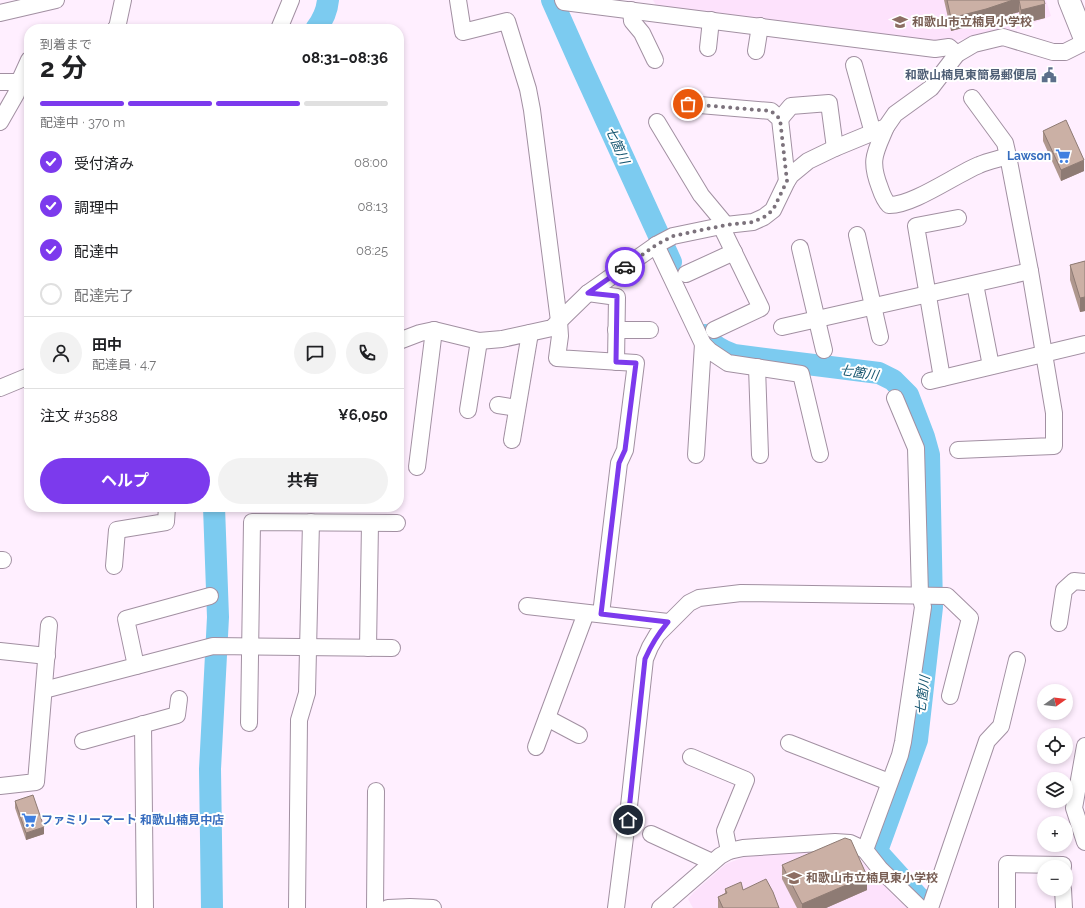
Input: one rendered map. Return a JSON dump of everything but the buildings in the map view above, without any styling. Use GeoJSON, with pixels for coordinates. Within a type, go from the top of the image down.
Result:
{"type":"FeatureCollection","features":[{"type":"Feature","properties":{"kind":"main road"},"geometry":{"type":"LineString","coordinates":[[1069,0],[1085,41]]}},
{"type":"Feature","properties":{"kind":"street"},"geometry":{"type":"LineString","coordinates":[[0,12],[56,0]]}},
{"type":"Feature","properties":{"kind":"street"},"geometry":{"type":"LineString","coordinates":[[118,24],[123,0]]}},
{"type":"Feature","properties":{"kind":"street"},"geometry":{"type":"LineString","coordinates":[[281,24],[290,0]]}},
{"type":"Feature","properties":{"kind":"street"},"geometry":{"type":"LineString","coordinates":[[458,0],[463,32],[507,21],[528,89],[559,321],[560,336],[557,358],[636,363],[625,450],[619,463],[594,613],[547,718],[536,747]]}},
{"type":"Feature","properties":{"kind":"street"},"geometry":{"type":"LineString","coordinates":[[563,0],[564,2],[935,49],[949,46],[957,54]]}},
{"type":"Feature","properties":{"kind":"street"},"geometry":{"type":"LineString","coordinates":[[632,10],[632,21],[642,33],[655,60]]}},
{"type":"Feature","properties":{"kind":"street"},"geometry":{"type":"LineString","coordinates":[[708,48],[711,20]]}},
{"type":"Feature","properties":{"kind":"street"},"geometry":{"type":"LineString","coordinates":[[756,51],[760,26]]}},
{"type":"Feature","properties":{"kind":"street"},"geometry":{"type":"LineString","coordinates":[[404,339],[434,330],[479,341],[552,328],[588,293],[661,242],[673,236],[723,225],[753,222],[764,217],[773,210],[791,175],[808,161],[835,148],[880,130],[895,114],[931,88],[957,54],[974,44],[1002,37],[1053,52],[1066,52],[1085,41]]}},
{"type":"Feature","properties":{"kind":"street"},"geometry":{"type":"LineString","coordinates":[[854,65],[880,130],[873,163],[875,175],[888,205],[912,200],[979,165],[1008,156]]}},
{"type":"Feature","properties":{"kind":"street"},"geometry":{"type":"LineString","coordinates":[[2,117],[21,90],[24,79]]}},
{"type":"Feature","properties":{"kind":"street"},"geometry":{"type":"LineString","coordinates":[[0,82],[21,90]]}},
{"type":"Feature","properties":{"kind":"street"},"geometry":{"type":"LineString","coordinates":[[958,450],[1054,446],[1054,413],[1030,271],[1008,156],[1005,144],[972,98]]}},
{"type":"Feature","properties":{"kind":"street"},"geometry":{"type":"LineString","coordinates":[[780,119],[791,106],[829,103],[835,148]]}},
{"type":"Feature","properties":{"kind":"street"},"geometry":{"type":"LineString","coordinates":[[688,104],[771,111],[780,119],[787,181]]}},
{"type":"Feature","properties":{"kind":"street"},"geometry":{"type":"LineString","coordinates":[[657,122],[701,195],[723,225],[734,252],[761,308],[714,330]]}},
{"type":"Feature","properties":{"kind":"street"},"geometry":{"type":"LineString","coordinates":[[958,218],[916,226],[927,295],[936,379],[1085,344]]}},
{"type":"Feature","properties":{"kind":"street"},"geometry":{"type":"LineString","coordinates":[[857,235],[880,337]]}},
{"type":"Feature","properties":{"kind":"street"},"geometry":{"type":"LineString","coordinates":[[661,242],[703,344],[710,351],[728,363],[801,374],[820,454]]}},
{"type":"Feature","properties":{"kind":"street"},"geometry":{"type":"LineString","coordinates":[[800,248],[824,350]]}},
{"type":"Feature","properties":{"kind":"street"},"geometry":{"type":"LineString","coordinates":[[686,274],[734,252]]}},
{"type":"Feature","properties":{"kind":"street"},"geometry":{"type":"LineString","coordinates":[[782,327],[1030,271]]}},
{"type":"Feature","properties":{"kind":"street"},"geometry":{"type":"LineString","coordinates":[[975,284],[991,366]]}},
{"type":"Feature","properties":{"kind":"street"},"geometry":{"type":"LineString","coordinates":[[588,293],[617,296],[616,362]]}},
{"type":"Feature","properties":{"kind":"street"},"geometry":{"type":"LineString","coordinates":[[417,467],[434,330]]}},
{"type":"Feature","properties":{"kind":"street"},"geometry":{"type":"LineString","coordinates":[[616,330],[650,330]]}},
{"type":"Feature","properties":{"kind":"street"},"geometry":{"type":"LineString","coordinates":[[512,440],[530,333]]}},
{"type":"Feature","properties":{"kind":"street"},"geometry":{"type":"LineString","coordinates":[[468,410],[479,341]]}},
{"type":"Feature","properties":{"kind":"street"},"geometry":{"type":"LineString","coordinates":[[696,455],[703,344]]}},
{"type":"Feature","properties":{"kind":"street"},"geometry":{"type":"LineString","coordinates":[[757,367],[760,455]]}},
{"type":"Feature","properties":{"kind":"street"},"geometry":{"type":"LineString","coordinates":[[0,388],[24,378]]}},
{"type":"Feature","properties":{"kind":"street"},"geometry":{"type":"LineString","coordinates":[[865,850],[903,742],[924,607],[929,595],[916,448],[895,398]]}},
{"type":"Feature","properties":{"kind":"street"},"geometry":{"type":"LineString","coordinates":[[498,405],[517,408]]}},
{"type":"Feature","properties":{"kind":"street"},"geometry":{"type":"LineString","coordinates":[[114,566],[117,530],[166,522],[167,512]]}},
{"type":"Feature","properties":{"kind":"street"},"geometry":{"type":"LineString","coordinates":[[249,723],[252,522],[397,523]]}},
{"type":"Feature","properties":{"kind":"street"},"geometry":{"type":"LineString","coordinates":[[297,908],[299,720],[307,693],[311,522]]}},
{"type":"Feature","properties":{"kind":"street"},"geometry":{"type":"LineString","coordinates":[[368,648],[370,523]]}},
{"type":"Feature","properties":{"kind":"street"},"geometry":{"type":"LineString","coordinates":[[1059,623],[1064,590],[1074,581],[1085,582]]}},
{"type":"Feature","properties":{"kind":"street"},"geometry":{"type":"LineString","coordinates":[[616,908],[645,659],[657,635],[668,622],[689,603],[699,598],[741,593],[947,596],[970,618],[950,696]]}},
{"type":"Feature","properties":{"kind":"street"},"geometry":{"type":"LineString","coordinates":[[136,666],[126,619],[210,596]]}},
{"type":"Feature","properties":{"kind":"street"},"geometry":{"type":"LineString","coordinates":[[527,606],[668,622]]}},
{"type":"Feature","properties":{"kind":"street"},"geometry":{"type":"LineString","coordinates":[[0,786],[36,782],[49,625]]}},
{"type":"Feature","properties":{"kind":"street"},"geometry":{"type":"LineString","coordinates":[[44,690],[218,646],[392,648]]}},
{"type":"Feature","properties":{"kind":"street"},"geometry":{"type":"LineString","coordinates":[[0,651],[47,656]]}},
{"type":"Feature","properties":{"kind":"street"},"geometry":{"type":"LineString","coordinates":[[660,908],[712,862],[729,851],[743,848],[835,842],[850,843],[865,850],[880,869],[927,906],[987,741],[1001,726],[1017,660]]}},
{"type":"Feature","properties":{"kind":"street"},"geometry":{"type":"LineString","coordinates":[[83,741],[177,715],[178,699]]}},
{"type":"Feature","properties":{"kind":"street"},"geometry":{"type":"LineString","coordinates":[[547,718],[578,735]]}},
{"type":"Feature","properties":{"kind":"street"},"geometry":{"type":"LineString","coordinates":[[143,724],[145,908]]}},
{"type":"Feature","properties":{"kind":"street"},"geometry":{"type":"LineString","coordinates":[[789,743],[889,782]]}},
{"type":"Feature","properties":{"kind":"street"},"geometry":{"type":"LineString","coordinates":[[1085,746],[1082,776],[1074,808],[1085,842]]}},
{"type":"Feature","properties":{"kind":"street"},"geometry":{"type":"LineString","coordinates":[[691,757],[746,780],[726,831],[729,851]]}},
{"type":"Feature","properties":{"kind":"street"},"geometry":{"type":"LineString","coordinates":[[375,908],[376,791]]}},
{"type":"Feature","properties":{"kind":"street"},"geometry":{"type":"LineString","coordinates":[[651,834],[712,862]]}},
{"type":"Feature","properties":{"kind":"street"},"geometry":{"type":"LineString","coordinates":[[1007,908],[1007,864],[1037,865]]}},
{"type":"Feature","properties":{"kind":"street"},"geometry":{"type":"LineString","coordinates":[[1063,896],[1064,908]]}},
{"type":"Feature","properties":{"kind":"street"},"geometry":{"type":"LineString","coordinates":[[390,908],[433,908]]}},
{"type":"Feature","properties":{"kind":"shaded area","name":"和歌山市立楠見小学校"},"geometry":{"type":"Polygon","coordinates":[[[653,0],[1046,0],[1051,16],[1018,29],[937,44],[658,9],[653,0]]]}},
{"type":"Feature","properties":{"kind":"shaded area","name":"和歌山市立楠見東小学校"},"geometry":{"type":"Polygon","coordinates":[[[848,847],[897,899],[910,908],[693,908],[688,899],[726,864],[744,857],[848,847]]]}},
{"type":"Feature","properties":{"kind":"waterway"},"geometry":{"type":"LineString","coordinates":[[320,24],[327,8],[328,0]]}},
{"type":"Feature","properties":{"kind":"waterway","name":"七箇川"},"geometry":{"type":"LineString","coordinates":[[552,0],[671,262]]}},
{"type":"Feature","properties":{"kind":"waterway","name":"七箇川"},"geometry":{"type":"LineString","coordinates":[[705,335],[718,348],[734,355],[879,373],[893,380],[908,395],[924,437],[929,455],[932,607],[917,740],[878,848],[879,854],[918,897],[926,902]]}},
{"type":"Feature","properties":{"kind":"waterway"},"geometry":{"type":"LineString","coordinates":[[212,908],[210,769],[218,617],[214,512]]}},
{"type":"Feature","properties":{"kind":"way so far"},"geometry":{"type":"LineString","coordinates":[[625,267],[656,245],[673,236],[726,225],[753,222],[764,217],[773,210],[787,181],[780,119],[771,111],[688,104]]}},
{"type":"Feature","properties":{"kind":"place","name":"和歌山市立楠見小学校"},"geometry":{"type":"Point","coordinates":[900,22]}},
{"type":"Feature","properties":{"kind":"place","name":"和歌山楠見東簡易郵便局"},"geometry":{"type":"Point","coordinates":[1049,75]}},
{"type":"Feature","properties":{"kind":"place","name":"Lawson"},"geometry":{"type":"Point","coordinates":[1063,156]}},
{"type":"Feature","properties":{"kind":"place","name":"ファミリーマート 和歌山楠見中店"},"geometry":{"type":"Point","coordinates":[29,820]}},
{"type":"Feature","properties":{"kind":"place","name":"和歌山市立楠見東小学校"},"geometry":{"type":"Point","coordinates":[794,878]}},
{"type":"Feature","properties":{"kind":"route"},"geometry":{"type":"LineString","coordinates":[[625,267],[588,293],[617,296],[616,362],[636,363],[625,450],[619,463],[601,614],[668,622],[657,635],[645,659],[628,820]]}}]}
